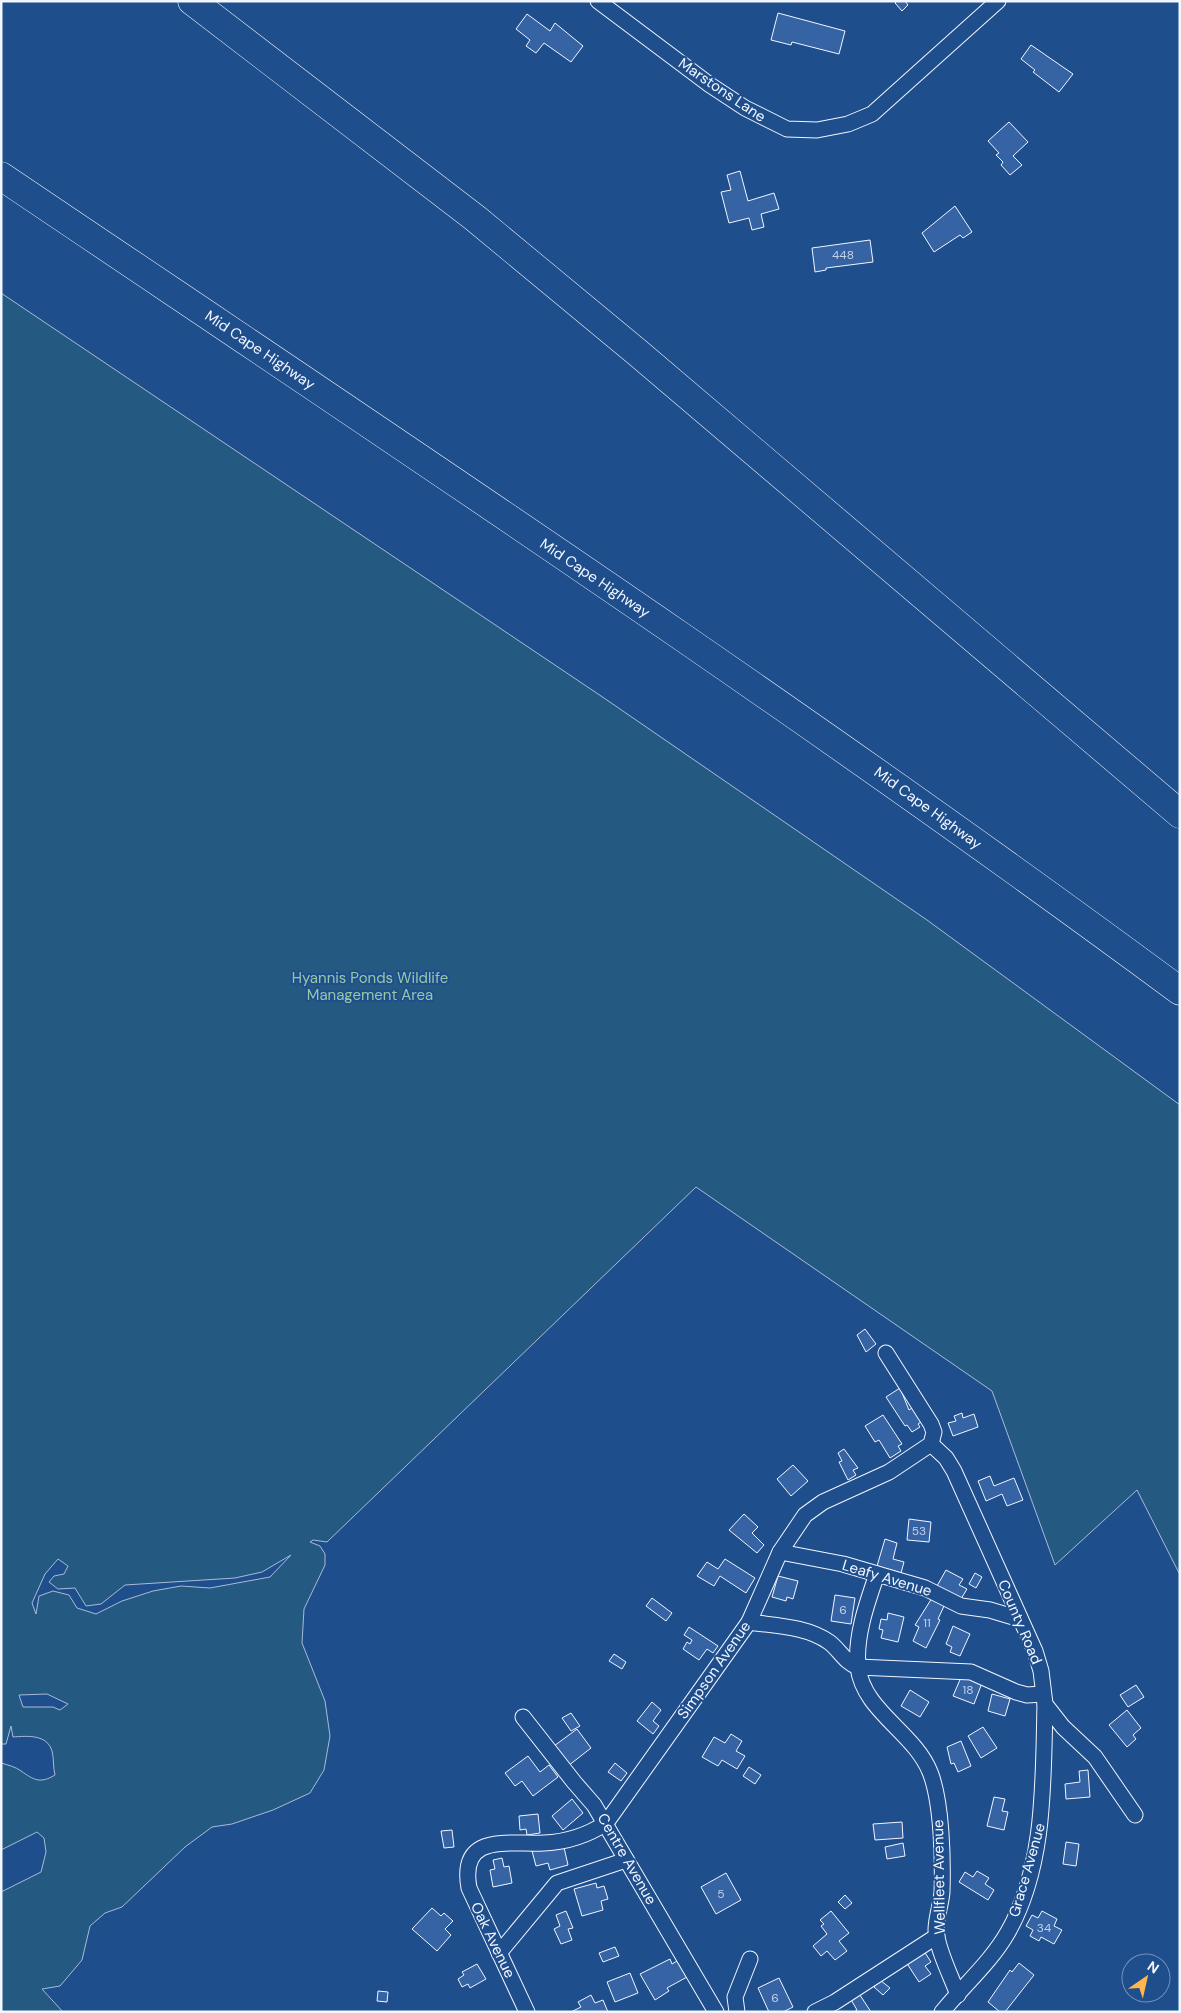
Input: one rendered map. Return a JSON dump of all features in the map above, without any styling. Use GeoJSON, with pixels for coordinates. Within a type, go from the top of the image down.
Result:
{"type":"FeatureCollection","features":[{"type":"Feature","properties":{"kind":"highway"},"geometry":{"type":"LineString","coordinates":[[192,1],[475,218],[638,353],[1180,814]]}},
{"type":"Feature","properties":{"kind":"highway","name":"Mid Cape Highway"},"geometry":{"type":"LineString","coordinates":[[1,176],[361,417],[801,719],[1180,991]]}},
{"type":"Feature","properties":{"kind":"street","name":"Marstons Lane"},"geometry":{"type":"LineString","coordinates":[[598,1],[745,108],[788,129],[817,130],[848,124],[872,114],[998,1]]}},
{"type":"Feature","properties":{"kind":"street"},"geometry":{"type":"LineString","coordinates":[[886,1353],[932,1424],[934,1432],[931,1444]]}},
{"type":"Feature","properties":{"kind":"street","name":"Simpson Avenue"},"geometry":{"type":"LineString","coordinates":[[468,1867],[475,1853],[484,1846],[507,1843],[545,1843],[579,1836],[594,1831],[606,1823],[749,1622],[780,1552],[805,1515],[814,1508],[889,1472],[931,1444]]}},
{"type":"Feature","properties":{"kind":"street","name":"County Road"},"geometry":{"type":"LineString","coordinates":[[931,1444],[946,1458],[954,1471],[1020,1619],[1038,1660],[1044,1699],[1063,1727],[1095,1757],[1135,1816]]}},
{"type":"Feature","properties":{"kind":"street","name":"Leafy Avenue"},"geometry":{"type":"LineString","coordinates":[[780,1552],[827,1560],[925,1588],[961,1606],[990,1610],[1020,1619]]}},
{"type":"Feature","properties":{"kind":"street","name":"Wellfleet Avenue"},"geometry":{"type":"LineString","coordinates":[[877,1574],[862,1624],[858,1667],[867,1692],[906,1738],[930,1771],[938,1813],[941,1855],[942,1894],[937,1936],[958,1995]]}},
{"type":"Feature","properties":{"kind":"street"},"geometry":{"type":"LineString","coordinates":[[749,1622],[799,1629],[817,1635],[834,1646],[850,1664],[858,1667],[966,1672],[1016,1692],[1044,1699]]}},
{"type":"Feature","properties":{"kind":"street","name":"Grace Avenue"},"geometry":{"type":"LineString","coordinates":[[942,2012],[970,1982],[1007,1933],[1016,1916],[1027,1880],[1042,1813],[1044,1699]]}},
{"type":"Feature","properties":{"kind":"street","name":"Centre Avenue"},"geometry":{"type":"LineString","coordinates":[[523,1717],[594,1805],[606,1823],[716,2012]]}},
{"type":"Feature","properties":{"kind":"street"},"geometry":{"type":"LineString","coordinates":[[499,1953],[558,1882],[626,1860]]}},
{"type":"Feature","properties":{"kind":"street","name":"Oak Avenue"},"geometry":{"type":"LineString","coordinates":[[468,1867],[469,1888],[526,2012]]}},
{"type":"Feature","properties":{"kind":"street"},"geometry":{"type":"LineString","coordinates":[[815,2012],[835,2002],[937,1936]]}},
{"type":"Feature","properties":{"kind":"street"},"geometry":{"type":"LineString","coordinates":[[737,2012],[735,1997],[750,1959]]}},
{"type":"Feature","properties":{"kind":"green space","name":"Hyannis Ponds Wildlife Management Area"},"geometry":{"type":"Polygon","coordinates":[[[1,293],[604,698],[927,920],[1180,1105],[1180,1575],[1137,1490],[1055,1565],[992,1391],[696,1187],[327,1542],[313,1540],[310,1542],[320,1546],[325,1554],[325,1565],[304,1609],[302,1643],[325,1701],[330,1736],[324,1770],[310,1793],[273,1810],[232,1824],[212,1827],[185,1847],[122,1907],[105,1913],[90,1926],[82,1960],[60,1986],[42,1989],[63,2012],[1,2012],[1,1892],[41,1872],[46,1852],[44,1838],[37,1832],[1,1850],[1,1763],[17,1768],[37,1780],[50,1778],[55,1775],[52,1751],[49,1745],[41,1739],[36,1737],[13,1737],[11,1726],[6,1744],[1,1744],[1,293]],[[291,1555],[262,1572],[235,1578],[125,1585],[101,1604],[86,1606],[75,1588],[58,1589],[49,1582],[54,1576],[64,1574],[68,1566],[58,1559],[45,1574],[32,1603],[36,1614],[39,1596],[53,1591],[69,1595],[77,1608],[96,1614],[122,1601],[153,1591],[181,1586],[210,1588],[270,1577],[291,1555]],[[47,1694],[19,1695],[23,1707],[53,1707],[60,1710],[68,1704],[47,1694]]]}},
{"type":"Feature","properties":{"kind":"building"},"geometry":{"type":"Polygon","coordinates":[[[897,1],[905,1],[908,5],[902,11],[895,3],[897,1]]]}},
{"type":"Feature","properties":{"kind":"building"},"geometry":{"type":"Polygon","coordinates":[[[778,13],[845,31],[839,54],[792,42],[791,45],[771,40],[778,13]]]}},
{"type":"Feature","properties":{"kind":"building"},"geometry":{"type":"Polygon","coordinates":[[[527,14],[550,31],[555,23],[583,46],[571,62],[544,43],[536,53],[526,46],[530,40],[516,29],[527,14]]]}},
{"type":"Feature","properties":{"kind":"building"},"geometry":{"type":"Polygon","coordinates":[[[1031,45],[1073,74],[1059,92],[1033,72],[1035,70],[1021,59],[1031,45]]]}},
{"type":"Feature","properties":{"kind":"building"},"geometry":{"type":"Polygon","coordinates":[[[1009,122],[1028,142],[1013,156],[1022,165],[1010,175],[1001,165],[1003,162],[996,155],[999,153],[988,141],[1009,122]]]}},
{"type":"Feature","properties":{"kind":"building"},"geometry":{"type":"Polygon","coordinates":[[[740,171],[748,201],[774,193],[779,209],[761,214],[764,227],[752,230],[749,218],[729,223],[721,192],[731,190],[727,175],[740,171]]]}},
{"type":"Feature","properties":{"kind":"building"},"geometry":{"type":"Polygon","coordinates":[[[955,206],[972,232],[963,238],[960,235],[934,252],[922,233],[955,206]]]}},
{"type":"Feature","properties":{"kind":"building"},"geometry":{"type":"Polygon","coordinates":[[[870,240],[873,262],[826,268],[826,270],[815,272],[812,248],[870,240]]]}},
{"type":"Feature","properties":{"kind":"building"},"geometry":{"type":"Polygon","coordinates":[[[865,1329],[876,1344],[866,1352],[857,1335],[865,1329]]]}},
{"type":"Feature","properties":{"kind":"building"},"geometry":{"type":"Polygon","coordinates":[[[900,1388],[909,1410],[912,1408],[921,1422],[918,1424],[920,1427],[912,1432],[907,1425],[905,1426],[886,1397],[900,1388]]]}},
{"type":"Feature","properties":{"kind":"building"},"geometry":{"type":"Polygon","coordinates":[[[962,1413],[963,1418],[974,1414],[978,1427],[953,1436],[948,1423],[956,1421],[954,1416],[962,1413]]]}},
{"type":"Feature","properties":{"kind":"building"},"geometry":{"type":"Polygon","coordinates":[[[883,1415],[902,1444],[898,1446],[901,1451],[890,1458],[879,1440],[875,1442],[865,1426],[883,1415]]]}},
{"type":"Feature","properties":{"kind":"building"},"geometry":{"type":"Polygon","coordinates":[[[844,1449],[858,1468],[853,1470],[856,1475],[848,1480],[839,1462],[842,1461],[838,1453],[844,1449]]]}},
{"type":"Feature","properties":{"kind":"building"},"geometry":{"type":"Polygon","coordinates":[[[793,1465],[808,1481],[791,1496],[777,1479],[793,1465]]]}},
{"type":"Feature","properties":{"kind":"building"},"geometry":{"type":"Polygon","coordinates":[[[990,1476],[994,1486],[1014,1478],[1023,1500],[1007,1506],[1002,1494],[986,1501],[978,1481],[990,1476]]]}},
{"type":"Feature","properties":{"kind":"building"},"geometry":{"type":"Polygon","coordinates":[[[744,1514],[758,1527],[752,1533],[764,1545],[757,1553],[729,1530],[744,1514]]]}},
{"type":"Feature","properties":{"kind":"building"},"geometry":{"type":"Polygon","coordinates":[[[909,1519],[931,1522],[929,1542],[907,1540],[909,1519]]]}},
{"type":"Feature","properties":{"kind":"building"},"geometry":{"type":"Polygon","coordinates":[[[885,1539],[897,1543],[893,1559],[904,1562],[901,1573],[877,1566],[885,1539]]]}},
{"type":"Feature","properties":{"kind":"building"},"geometry":{"type":"Polygon","coordinates":[[[725,1559],[755,1578],[746,1593],[720,1576],[714,1586],[697,1576],[707,1562],[718,1569],[725,1559]]]}},
{"type":"Feature","properties":{"kind":"building"},"geometry":{"type":"Polygon","coordinates":[[[946,1570],[963,1579],[959,1585],[967,1589],[961,1599],[937,1586],[946,1570]]]}},
{"type":"Feature","properties":{"kind":"building"},"geometry":{"type":"Polygon","coordinates":[[[975,1573],[982,1577],[976,1588],[969,1584],[975,1573]]]}},
{"type":"Feature","properties":{"kind":"building"},"geometry":{"type":"Polygon","coordinates":[[[778,1576],[798,1581],[793,1599],[787,1597],[786,1601],[772,1597],[778,1576]]]}},
{"type":"Feature","properties":{"kind":"building"},"geometry":{"type":"Polygon","coordinates":[[[835,1595],[855,1598],[851,1624],[831,1621],[835,1595]]]}},
{"type":"Feature","properties":{"kind":"building"},"geometry":{"type":"Polygon","coordinates":[[[652,1598],[672,1613],[666,1621],[646,1606],[652,1598]]]}},
{"type":"Feature","properties":{"kind":"building"},"geometry":{"type":"Polygon","coordinates":[[[932,1598],[945,1604],[938,1619],[940,1620],[926,1648],[913,1641],[919,1627],[915,1625],[932,1598]]]}},
{"type":"Feature","properties":{"kind":"building"},"geometry":{"type":"Polygon","coordinates":[[[888,1613],[904,1617],[898,1642],[881,1638],[883,1630],[879,1629],[881,1619],[887,1620],[888,1613]]]}},
{"type":"Feature","properties":{"kind":"building"},"geometry":{"type":"Polygon","coordinates":[[[953,1626],[970,1634],[960,1656],[950,1652],[952,1647],[946,1644],[953,1626]]]}},
{"type":"Feature","properties":{"kind":"building"},"geometry":{"type":"Polygon","coordinates":[[[689,1627],[718,1646],[713,1653],[707,1649],[699,1660],[683,1649],[687,1642],[690,1644],[692,1640],[684,1635],[689,1627]]]}},
{"type":"Feature","properties":{"kind":"building"},"geometry":{"type":"Polygon","coordinates":[[[614,1654],[626,1662],[622,1669],[609,1661],[614,1654]]]}},
{"type":"Feature","properties":{"kind":"building"},"geometry":{"type":"Polygon","coordinates":[[[962,1675],[982,1683],[974,1704],[953,1696],[962,1675]]]}},
{"type":"Feature","properties":{"kind":"building"},"geometry":{"type":"Polygon","coordinates":[[[1136,1685],[1144,1697],[1128,1707],[1120,1695],[1136,1685]]]}},
{"type":"Feature","properties":{"kind":"building"},"geometry":{"type":"Polygon","coordinates":[[[910,1690],[929,1702],[920,1717],[901,1706],[910,1690]]]}},
{"type":"Feature","properties":{"kind":"building"},"geometry":{"type":"Polygon","coordinates":[[[992,1694],[1010,1699],[1005,1716],[988,1711],[992,1694]]]}},
{"type":"Feature","properties":{"kind":"building"},"geometry":{"type":"Polygon","coordinates":[[[652,1702],[661,1710],[653,1721],[659,1726],[653,1734],[637,1721],[652,1702]]]}},
{"type":"Feature","properties":{"kind":"building"},"geometry":{"type":"Polygon","coordinates":[[[1127,1710],[1141,1728],[1133,1735],[1136,1739],[1127,1747],[1109,1725],[1127,1710]]]}},
{"type":"Feature","properties":{"kind":"building"},"geometry":{"type":"Polygon","coordinates":[[[571,1713],[580,1726],[571,1731],[562,1718],[571,1713]]]}},
{"type":"Feature","properties":{"kind":"building"},"geometry":{"type":"Polygon","coordinates":[[[983,1727],[997,1748],[981,1758],[968,1736],[983,1727]]]}},
{"type":"Feature","properties":{"kind":"building"},"geometry":{"type":"Polygon","coordinates":[[[577,1729],[591,1748],[568,1766],[554,1746],[577,1729]]]}},
{"type":"Feature","properties":{"kind":"building"},"geometry":{"type":"Polygon","coordinates":[[[731,1734],[742,1741],[736,1751],[745,1756],[737,1769],[722,1760],[718,1766],[702,1757],[714,1737],[725,1743],[731,1734]]]}},
{"type":"Feature","properties":{"kind":"building"},"geometry":{"type":"Polygon","coordinates":[[[961,1741],[971,1766],[958,1772],[954,1763],[951,1764],[947,1747],[961,1741]]]}},
{"type":"Feature","properties":{"kind":"building"},"geometry":{"type":"Polygon","coordinates":[[[528,1756],[540,1772],[549,1765],[558,1777],[533,1796],[522,1781],[515,1786],[505,1773],[528,1756]]]}},
{"type":"Feature","properties":{"kind":"building"},"geometry":{"type":"Polygon","coordinates":[[[615,1763],[627,1773],[621,1781],[608,1772],[615,1763]]]}},
{"type":"Feature","properties":{"kind":"building"},"geometry":{"type":"Polygon","coordinates":[[[749,1767],[761,1775],[755,1784],[743,1776],[749,1767]]]}},
{"type":"Feature","properties":{"kind":"building"},"geometry":{"type":"Polygon","coordinates":[[[1088,1770],[1090,1797],[1066,1799],[1065,1784],[1080,1782],[1079,1771],[1088,1770]]]}},
{"type":"Feature","properties":{"kind":"building"},"geometry":{"type":"Polygon","coordinates":[[[994,1797],[1005,1799],[1002,1811],[1008,1812],[1004,1830],[987,1826],[994,1797]]]}},
{"type":"Feature","properties":{"kind":"building"},"geometry":{"type":"Polygon","coordinates":[[[572,1799],[583,1813],[563,1830],[552,1816],[572,1799]]]}},
{"type":"Feature","properties":{"kind":"building"},"geometry":{"type":"Polygon","coordinates":[[[538,1814],[540,1833],[527,1835],[526,1829],[520,1830],[519,1816],[538,1814]]]}},
{"type":"Feature","properties":{"kind":"building"},"geometry":{"type":"Polygon","coordinates":[[[902,1822],[903,1838],[875,1840],[873,1824],[902,1822]]]}},
{"type":"Feature","properties":{"kind":"building"},"geometry":{"type":"Polygon","coordinates":[[[452,1830],[454,1847],[444,1848],[441,1831],[452,1830]]]}},
{"type":"Feature","properties":{"kind":"building"},"geometry":{"type":"Polygon","coordinates":[[[1066,1842],[1079,1844],[1076,1866],[1063,1864],[1066,1842]]]}},
{"type":"Feature","properties":{"kind":"building"},"geometry":{"type":"Polygon","coordinates":[[[563,1843],[568,1865],[550,1870],[548,1863],[536,1866],[532,1851],[563,1843]]]}},
{"type":"Feature","properties":{"kind":"building"},"geometry":{"type":"Polygon","coordinates":[[[903,1843],[905,1856],[887,1859],[885,1847],[903,1843]]]}},
{"type":"Feature","properties":{"kind":"building"},"geometry":{"type":"Polygon","coordinates":[[[502,1858],[504,1867],[509,1866],[512,1883],[493,1887],[490,1870],[495,1869],[493,1860],[502,1858]]]}},
{"type":"Feature","properties":{"kind":"building"},"geometry":{"type":"Polygon","coordinates":[[[977,1871],[989,1878],[985,1884],[994,1890],[988,1900],[959,1882],[965,1872],[973,1877],[977,1871]]]}},
{"type":"Feature","properties":{"kind":"building"},"geometry":{"type":"Polygon","coordinates":[[[726,1873],[741,1900],[716,1914],[701,1887],[726,1873]]]}},
{"type":"Feature","properties":{"kind":"building"},"geometry":{"type":"Polygon","coordinates":[[[596,1883],[597,1888],[604,1886],[608,1899],[601,1901],[603,1910],[582,1916],[574,1889],[596,1883]]]}},
{"type":"Feature","properties":{"kind":"building"},"geometry":{"type":"Polygon","coordinates":[[[845,1895],[852,1903],[845,1909],[838,1902],[845,1895]]]}},
{"type":"Feature","properties":{"kind":"building"},"geometry":{"type":"Polygon","coordinates":[[[432,1908],[441,1916],[444,1913],[453,1921],[445,1929],[451,1935],[437,1951],[412,1929],[432,1908]]]}},
{"type":"Feature","properties":{"kind":"building"},"geometry":{"type":"Polygon","coordinates":[[[566,1911],[573,1928],[568,1929],[572,1940],[561,1944],[554,1929],[560,1926],[556,1915],[566,1911]]]}},
{"type":"Feature","properties":{"kind":"building"},"geometry":{"type":"Polygon","coordinates":[[[831,1911],[849,1933],[839,1941],[847,1951],[835,1960],[827,1951],[821,1956],[813,1946],[827,1934],[821,1926],[824,1924],[820,1920],[831,1911]]]}},
{"type":"Feature","properties":{"kind":"building"},"geometry":{"type":"Polygon","coordinates":[[[1042,1911],[1057,1919],[1054,1926],[1062,1930],[1054,1944],[1041,1937],[1039,1941],[1030,1936],[1033,1930],[1026,1926],[1032,1915],[1038,1918],[1042,1911]]]}},
{"type":"Feature","properties":{"kind":"building"},"geometry":{"type":"Polygon","coordinates":[[[615,1947],[619,1956],[603,1962],[599,1953],[615,1947]]]}},
{"type":"Feature","properties":{"kind":"building"},"geometry":{"type":"Polygon","coordinates":[[[924,1951],[931,1962],[925,1966],[931,1974],[919,1982],[906,1962],[924,1951]]]}},
{"type":"Feature","properties":{"kind":"building"},"geometry":{"type":"Polygon","coordinates":[[[670,1959],[672,1964],[677,1961],[687,1977],[667,1988],[669,1991],[655,2000],[640,1974],[670,1959]]]}},
{"type":"Feature","properties":{"kind":"building"},"geometry":{"type":"Polygon","coordinates":[[[1019,1963],[1034,1975],[1005,2012],[1000,2012],[988,2002],[1010,1970],[1012,1972],[1019,1963]]]}},
{"type":"Feature","properties":{"kind":"building"},"geometry":{"type":"Polygon","coordinates":[[[477,1964],[486,1979],[470,1988],[468,1984],[462,1987],[458,1979],[464,1975],[462,1972],[477,1964]]]}},
{"type":"Feature","properties":{"kind":"building"},"geometry":{"type":"Polygon","coordinates":[[[630,1973],[638,1993],[615,2002],[607,1982],[630,1973]]]}},
{"type":"Feature","properties":{"kind":"building"},"geometry":{"type":"Polygon","coordinates":[[[779,1978],[793,2007],[783,2012],[769,2012],[758,1988],[779,1978]]]}},
{"type":"Feature","properties":{"kind":"building"},"geometry":{"type":"Polygon","coordinates":[[[880,1980],[890,1988],[883,1995],[874,1987],[880,1980]]]}},
{"type":"Feature","properties":{"kind":"building"},"geometry":{"type":"Polygon","coordinates":[[[378,1991],[388,1992],[387,2002],[377,2001],[378,1991]]]}},
{"type":"Feature","properties":{"kind":"building"},"geometry":{"type":"Polygon","coordinates":[[[858,1992],[871,2012],[854,2012],[857,2010],[850,1998],[858,1992]]]}},
{"type":"Feature","properties":{"kind":"building"},"geometry":{"type":"Polygon","coordinates":[[[591,1995],[595,2003],[603,2000],[608,2012],[571,2012],[581,2007],[578,2002],[591,1995]]]}}]}
